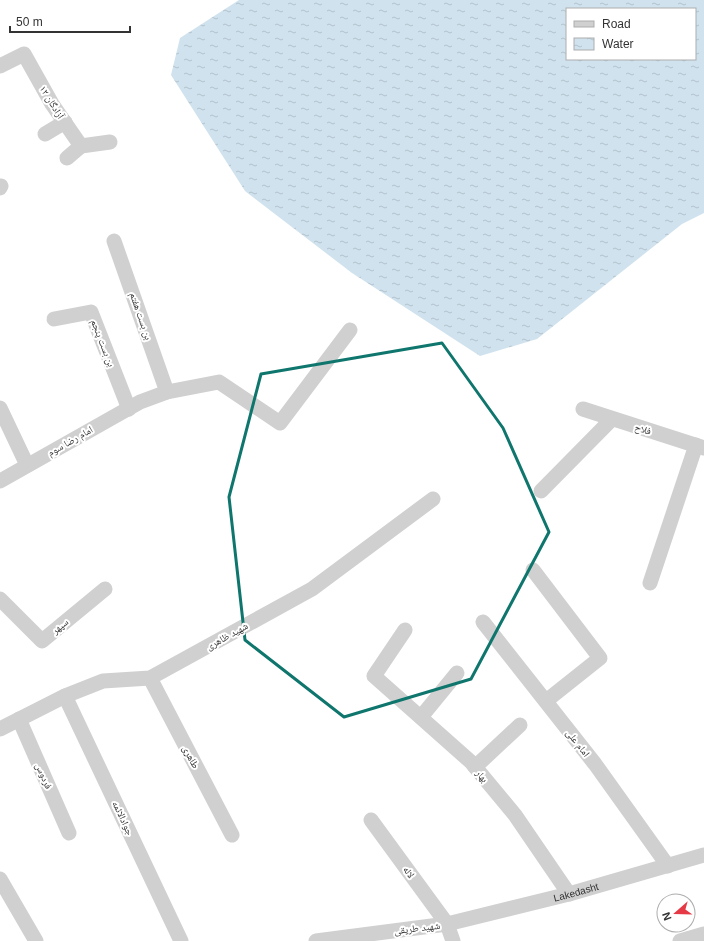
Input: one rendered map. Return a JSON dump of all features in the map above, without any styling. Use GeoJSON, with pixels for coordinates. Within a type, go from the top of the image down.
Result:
{"type":"FeatureCollection","features":[{"type":"Feature","properties":{"kind":"street","name":"آزادگان ۱۲"},"geometry":{"type":"LineString","coordinates":[[5,64],[24,54],[52,104],[81,146]]}},
{"type":"Feature","properties":{"kind":"street"},"geometry":{"type":"LineString","coordinates":[[45,134],[64,122]]}},
{"type":"Feature","properties":{"kind":"street"},"geometry":{"type":"LineString","coordinates":[[67,158],[81,146],[110,142]]}},
{"type":"Feature","properties":{"kind":"street","name":"بن بست هفتم"},"geometry":{"type":"LineString","coordinates":[[114,241],[167,392]]}},
{"type":"Feature","properties":{"kind":"street","name":"بن بست پنجم"},"geometry":{"type":"LineString","coordinates":[[54,319],[91,312],[134,406]]}},
{"type":"Feature","properties":{"kind":"street","name":"امام رضا سوم"},"geometry":{"type":"LineString","coordinates":[[0,481],[134,406],[167,392],[219,382],[280,423],[350,330]]}},
{"type":"Feature","properties":{"kind":"street"},"geometry":{"type":"LineString","coordinates":[[0,408],[27,465]]}},
{"type":"Feature","properties":{"kind":"street","name":"فلاح"},"geometry":{"type":"LineString","coordinates":[[583,409],[700,446]]}},
{"type":"Feature","properties":{"kind":"street"},"geometry":{"type":"LineString","coordinates":[[540,491],[612,419]]}},
{"type":"Feature","properties":{"kind":"street"},"geometry":{"type":"LineString","coordinates":[[650,583],[700,446]]}},
{"type":"Feature","properties":{"kind":"street","name":"شهید ظاهری"},"geometry":{"type":"LineString","coordinates":[[0,729],[65,696],[103,681],[150,678],[312,589],[433,498]]}},
{"type":"Feature","properties":{"kind":"street"},"geometry":{"type":"LineString","coordinates":[[533,570],[600,658],[546,701]]}},
{"type":"Feature","properties":{"kind":"street","name":"سپهر"},"geometry":{"type":"LineString","coordinates":[[0,599],[42,641],[105,589]]}},
{"type":"Feature","properties":{"kind":"street","name":"امام علی"},"geometry":{"type":"LineString","coordinates":[[484,622],[595,764],[668,866]]}},
{"type":"Feature","properties":{"kind":"street","name":"بهار"},"geometry":{"type":"LineString","coordinates":[[405,630],[374,676],[475,767],[515,815],[569,894]]}},
{"type":"Feature","properties":{"kind":"street"},"geometry":{"type":"LineString","coordinates":[[420,717],[457,674]]}},
{"type":"Feature","properties":{"kind":"street","name":"طاهری"},"geometry":{"type":"LineString","coordinates":[[150,678],[232,835]]}},
{"type":"Feature","properties":{"kind":"street","name":"جوادالائمه"},"geometry":{"type":"LineString","coordinates":[[65,696],[181,941]]}},
{"type":"Feature","properties":{"kind":"street","name":"فردوس"},"geometry":{"type":"LineString","coordinates":[[19,719],[69,833]]}},
{"type":"Feature","properties":{"kind":"street"},"geometry":{"type":"LineString","coordinates":[[475,767],[520,725]]}},
{"type":"Feature","properties":{"kind":"street","name":"لاله"},"geometry":{"type":"LineString","coordinates":[[371,820],[447,924],[453,941]]}},
{"type":"Feature","properties":{"kind":"street","name":"Lakedasht"},"geometry":{"type":"LineString","coordinates":[[447,924],[569,894],[704,855]]}},
{"type":"Feature","properties":{"kind":"street"},"geometry":{"type":"LineString","coordinates":[[0,879],[36,941]]}},
{"type":"Feature","properties":{"kind":"street","name":"شهید طریقی"},"geometry":{"type":"LineString","coordinates":[[316,941],[447,924]]}},
{"type":"Feature","properties":{"kind":"street"},"geometry":{"type":"LineString","coordinates":[[680,941],[704,934]]}},
{"type":"Feature","properties":{"kind":"highlighted area"},"geometry":{"type":"Polygon","coordinates":[[[442,343],[503,428],[549,532],[471,679],[344,717],[245,640],[229,497],[261,374],[442,343]]]}},
{"type":"Feature","properties":{"kind":"water"},"geometry":{"type":"Polygon","coordinates":[[[239,0],[704,0],[704,213],[682,224],[537,339],[480,356],[352,273],[245,191],[171,75],[180,38],[239,0]]]}}]}
